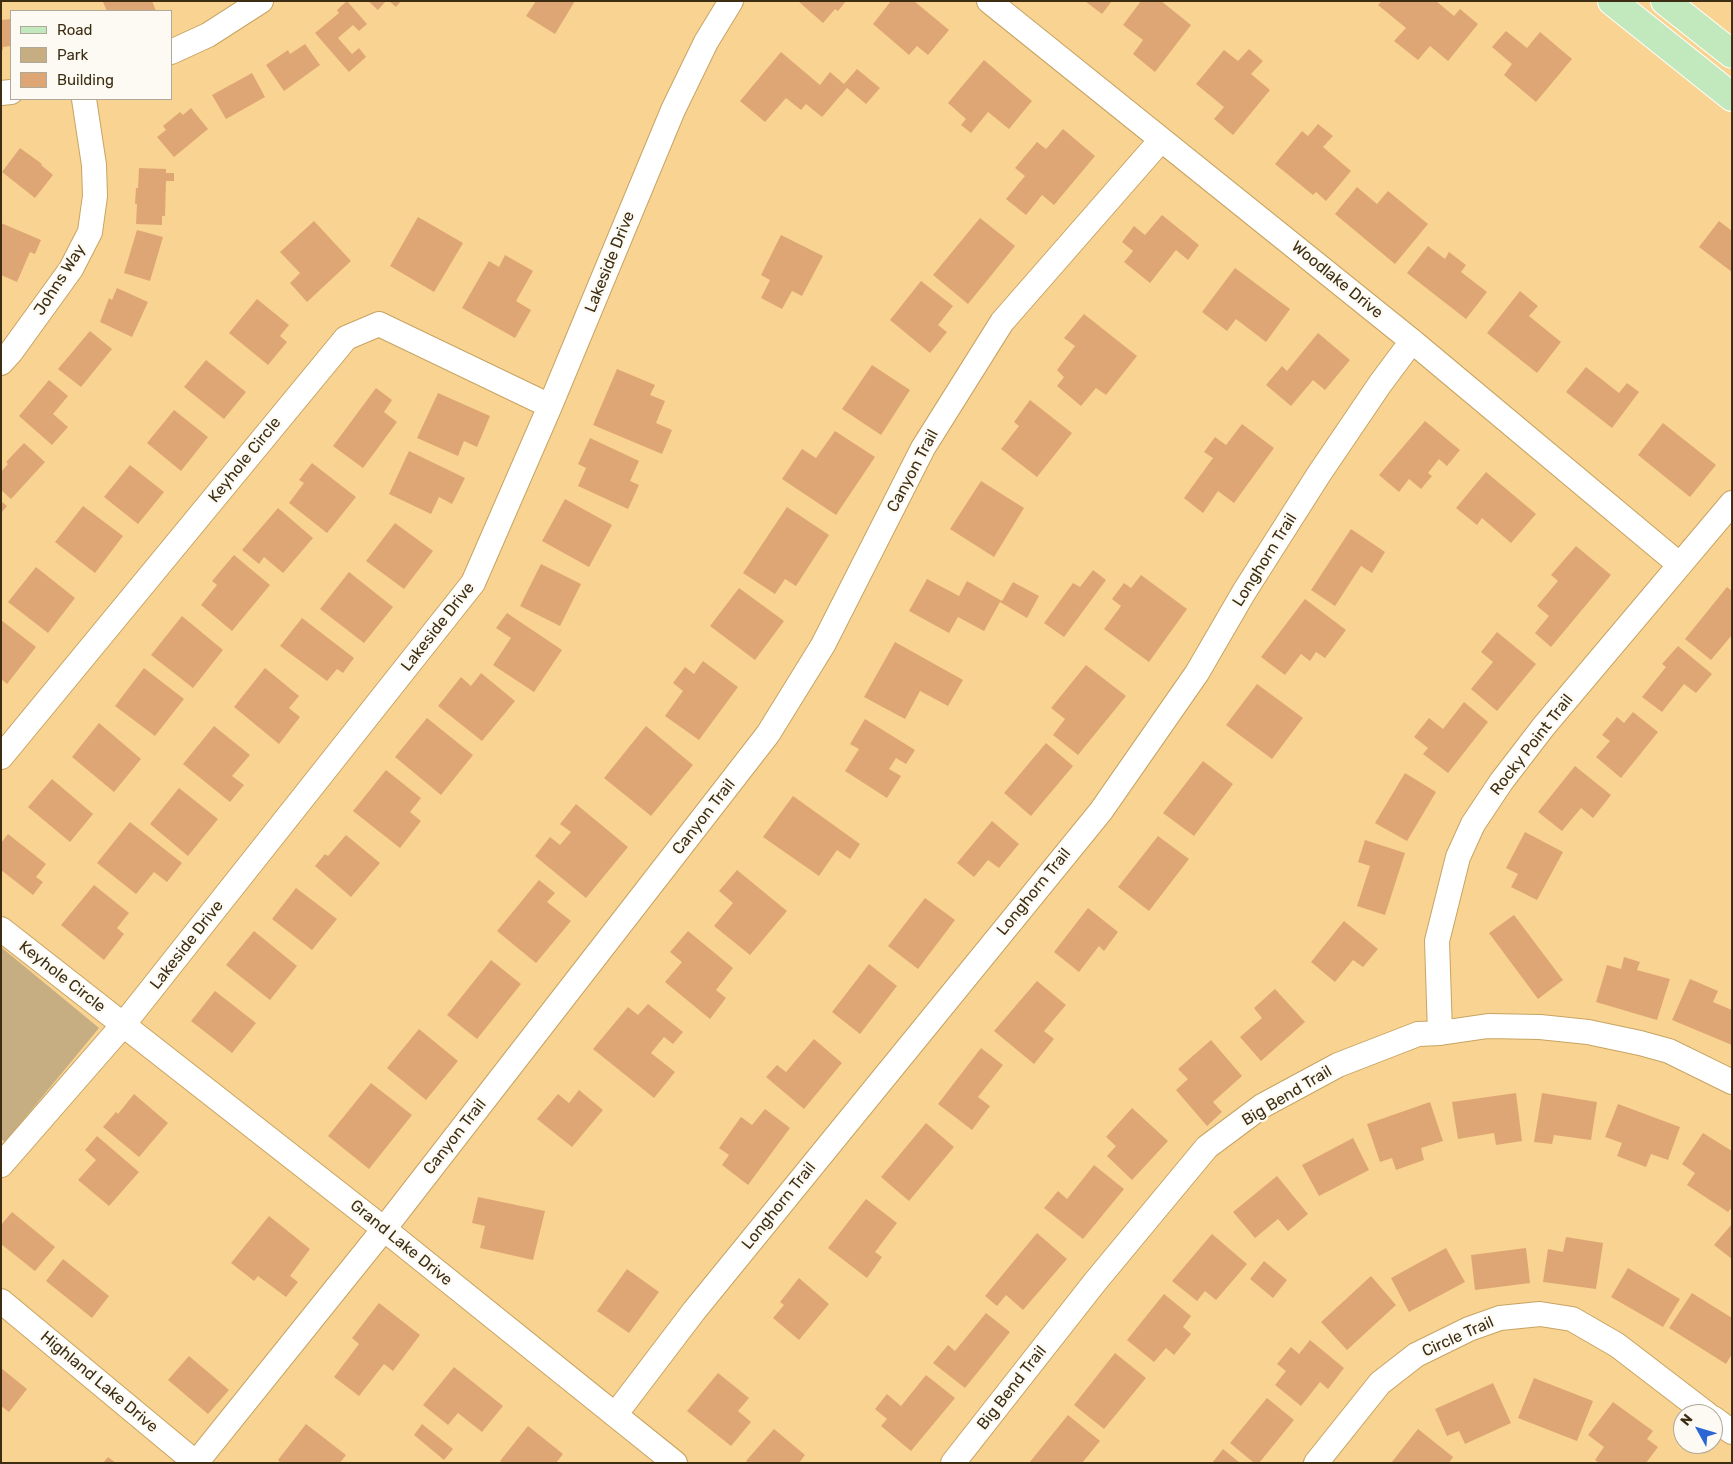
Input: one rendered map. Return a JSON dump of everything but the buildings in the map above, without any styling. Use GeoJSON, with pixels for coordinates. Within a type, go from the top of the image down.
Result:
{"type":"FeatureCollection","features":[{"type":"Feature","properties":{"kind":"main road"},"geometry":{"type":"LineString","coordinates":[[1612,1],[1732,97]]}},
{"type":"Feature","properties":{"kind":"main road"},"geometry":{"type":"LineString","coordinates":[[1665,1],[1732,54]]}},
{"type":"Feature","properties":{"kind":"street"},"geometry":{"type":"LineString","coordinates":[[172,52],[208,35],[261,1]]}},
{"type":"Feature","properties":{"kind":"street","name":"Lakeside Drive"},"geometry":{"type":"LineString","coordinates":[[1,1165],[124,1025],[473,583],[550,406],[673,110],[706,42],[732,1]]}},
{"type":"Feature","properties":{"kind":"street","name":"Woodlake Drive"},"geometry":{"type":"LineString","coordinates":[[989,1],[1412,341],[1680,565]]}},
{"type":"Feature","properties":{"kind":"street","name":"Johns Way"},"geometry":{"type":"LineString","coordinates":[[1,363],[71,269],[90,232],[95,196],[94,165],[84,100]]}},
{"type":"Feature","properties":{"kind":"street","name":"Canyon Trail"},"geometry":{"type":"LineString","coordinates":[[196,1463],[384,1229],[768,734],[823,645],[923,448],[1002,322],[1161,140]]}},
{"type":"Feature","properties":{"kind":"street","name":"Keyhole Circle"},"geometry":{"type":"LineString","coordinates":[[1,757],[346,338],[379,324],[550,406]]}},
{"type":"Feature","properties":{"kind":"street","name":"Longhorn Trail"},"geometry":{"type":"LineString","coordinates":[[615,1415],[694,1311],[1101,811],[1197,672],[1244,592],[1319,474],[1380,384],[1412,341]]}},
{"type":"Feature","properties":{"kind":"street","name":"Rocky Point Trail"},"geometry":{"type":"LineString","coordinates":[[1440,1033],[1437,941],[1458,857],[1473,824],[1501,782],[1544,726],[1732,503]]}},
{"type":"Feature","properties":{"kind":"street","name":"Keyhole Circle"},"geometry":{"type":"LineString","coordinates":[[1,929],[124,1025]]}},
{"type":"Feature","properties":{"kind":"street","name":"Grand Lake Drive"},"geometry":{"type":"LineString","coordinates":[[124,1025],[384,1229],[675,1463]]}},
{"type":"Feature","properties":{"kind":"street","name":"Big Bend Trail"},"geometry":{"type":"LineString","coordinates":[[953,1463],[1096,1282],[1207,1148],[1262,1106],[1338,1065],[1418,1034],[1440,1033],[1488,1026],[1540,1027],[1588,1032],[1669,1051],[1732,1082]]}},
{"type":"Feature","properties":{"kind":"street","name":"Highland Lake Drive"},"geometry":{"type":"LineString","coordinates":[[1,1301],[196,1463]]}},
{"type":"Feature","properties":{"kind":"street","name":"Circle Trail"},"geometry":{"type":"LineString","coordinates":[[1316,1463],[1380,1383],[1387,1377],[1416,1355],[1469,1329],[1500,1318],[1540,1314],[1572,1319],[1617,1345],[1694,1404]]}},
{"type":"Feature","properties":{"kind":"green space"},"geometry":{"type":"Polygon","coordinates":[[[1,947],[99,1028],[5,1142],[1,1139],[1,947]]]}}]}
